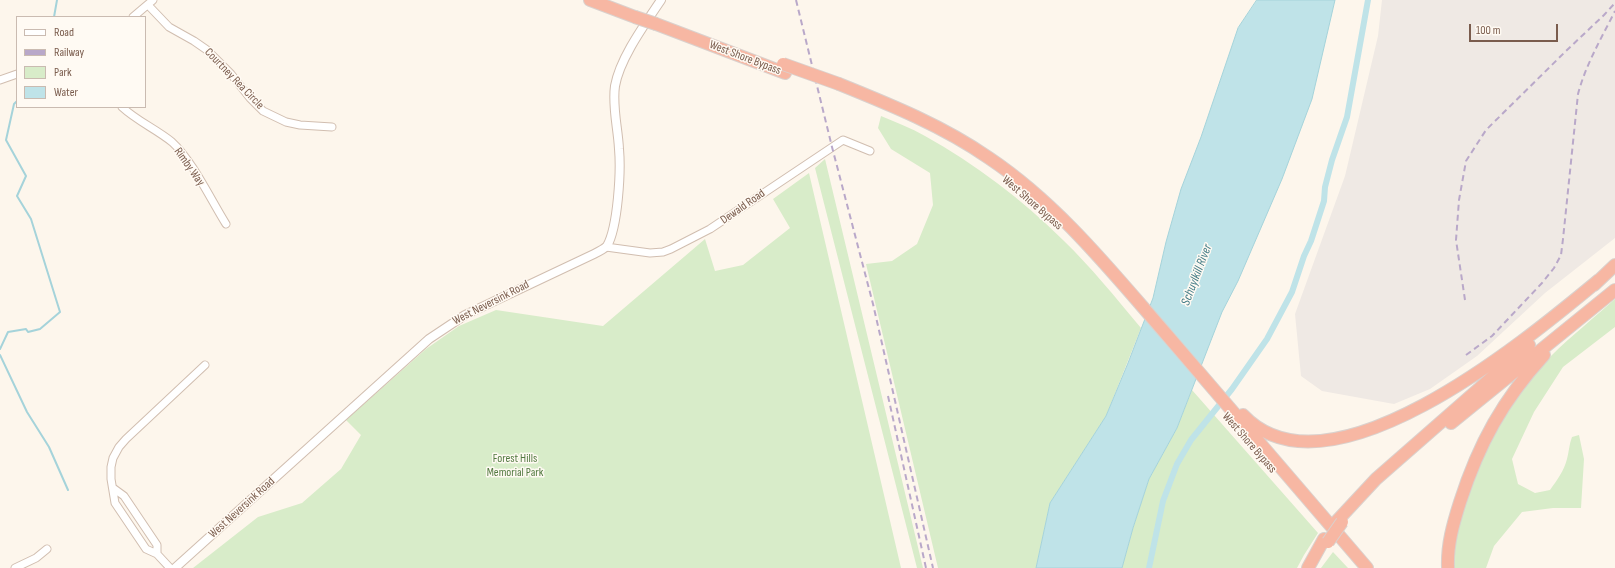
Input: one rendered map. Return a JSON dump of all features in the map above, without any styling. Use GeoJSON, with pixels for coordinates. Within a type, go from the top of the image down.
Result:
{"type":"FeatureCollection","features":[{"type":"Feature","properties":{"kind":"highway","name":"West Shore Bypass"},"geometry":{"type":"LineString","coordinates":[[590,0],[658,21],[839,89],[926,129],[973,156],[1021,190],[1056,222],[1114,280],[1187,359],[1357,568]]}},
{"type":"Feature","properties":{"kind":"highway","name":"West Shore Bypass"},"geometry":{"type":"LineString","coordinates":[[611,0],[636,14]]}},
{"type":"Feature","properties":{"kind":"highway"},"geometry":{"type":"LineString","coordinates":[[1308,568],[1339,522],[1376,479],[1550,326],[1615,264]]}},
{"type":"Feature","properties":{"kind":"highway","name":"West Shore Bypass"},"geometry":{"type":"LineString","coordinates":[[1114,280],[1367,568]]}},
{"type":"Feature","properties":{"kind":"highway"},"geometry":{"type":"LineString","coordinates":[[1227,407],[1268,433],[1284,439],[1299,442],[1315,442],[1356,434],[1417,408],[1475,374],[1544,326],[1599,280]]}},
{"type":"Feature","properties":{"kind":"highway"},"geometry":{"type":"LineString","coordinates":[[1448,568],[1449,545],[1452,528],[1470,472],[1488,432],[1510,397],[1530,371],[1558,341],[1615,290]]}},
{"type":"Feature","properties":{"kind":"highway"},"geometry":{"type":"LineString","coordinates":[[1339,522],[1388,475],[1551,341],[1598,305]]}},
{"type":"Feature","properties":{"kind":"highway"},"geometry":{"type":"LineString","coordinates":[[1313,568],[1326,540]]}},
{"type":"Feature","properties":{"kind":"street"},"geometry":{"type":"LineString","coordinates":[[606,247],[611,234],[620,180],[620,150],[614,107],[617,77],[640,32],[661,0]]}},
{"type":"Feature","properties":{"kind":"street"},"geometry":{"type":"LineString","coordinates":[[134,16],[150,2]]}},
{"type":"Feature","properties":{"kind":"street","name":"Courtney Rea Circle"},"geometry":{"type":"LineString","coordinates":[[150,2],[169,27],[207,50],[231,74],[250,98],[263,111],[286,122],[300,125],[332,126]]}},
{"type":"Feature","properties":{"kind":"street"},"geometry":{"type":"LineString","coordinates":[[0,80],[16,74]]}},
{"type":"Feature","properties":{"kind":"street","name":"Rimby Way"},"geometry":{"type":"LineString","coordinates":[[123,108],[140,122],[163,135],[180,150],[226,224]]}},
{"type":"Feature","properties":{"kind":"street","name":"Dewald Road"},"geometry":{"type":"LineString","coordinates":[[606,247],[645,253],[663,252],[710,229],[843,140],[870,151]]}},
{"type":"Feature","properties":{"kind":"street","name":"West Neversink Road"},"geometry":{"type":"LineString","coordinates":[[176,568],[429,339],[465,314],[606,247]]}},
{"type":"Feature","properties":{"kind":"street"},"geometry":{"type":"LineString","coordinates":[[170,568],[157,554],[146,549],[115,503],[111,479],[111,467],[113,458],[119,447],[205,364]]}},
{"type":"Feature","properties":{"kind":"street"},"geometry":{"type":"LineString","coordinates":[[113,488],[124,496],[157,545],[157,554]]}},
{"type":"Feature","properties":{"kind":"street"},"geometry":{"type":"LineString","coordinates":[[15,568],[36,558],[47,549]]}},
{"type":"Feature","properties":{"kind":"shaded area"},"geometry":{"type":"Polygon","coordinates":[[[1382,0],[1615,0],[1615,238],[1545,293],[1477,356],[1430,389],[1394,404],[1322,391],[1301,376],[1295,314],[1345,176],[1378,36],[1382,0]]]}},
{"type":"Feature","properties":{"kind":"green space"},"geometry":{"type":"Polygon","coordinates":[[[881,116],[914,130],[944,147],[980,170],[1015,196],[1073,250],[1141,328],[1106,416],[1050,503],[1036,568],[938,568],[866,264],[892,261],[917,244],[933,205],[930,173],[891,149],[878,128],[881,116]]]}},
{"type":"Feature","properties":{"kind":"green space"},"geometry":{"type":"Polygon","coordinates":[[[825,159],[923,568],[917,568],[815,168],[825,159]]]}},
{"type":"Feature","properties":{"kind":"green space","name":"Forest Hills Memorial Park"},"geometry":{"type":"Polygon","coordinates":[[[809,173],[901,568],[193,568],[258,517],[302,503],[341,469],[361,435],[346,420],[426,349],[459,326],[496,310],[603,326],[705,239],[715,271],[743,265],[790,228],[773,199],[809,173]]]}},
{"type":"Feature","properties":{"kind":"green space"},"geometry":{"type":"Polygon","coordinates":[[[1615,299],[1615,327],[1563,367],[1534,412],[1512,459],[1518,484],[1535,493],[1550,490],[1564,468],[1572,437],[1579,435],[1584,459],[1581,508],[1553,508],[1522,512],[1494,546],[1486,568],[1454,568],[1455,544],[1469,491],[1490,441],[1503,418],[1534,374],[1551,356],[1615,299]]]}},
{"type":"Feature","properties":{"kind":"green space"},"geometry":{"type":"Polygon","coordinates":[[[1192,390],[1318,533],[1297,568],[1122,568],[1149,479],[1177,428],[1192,390]]]}},
{"type":"Feature","properties":{"kind":"green space"},"geometry":{"type":"Polygon","coordinates":[[[1333,552],[1348,568],[1321,568],[1333,552]]]}},
{"type":"Feature","properties":{"kind":"water","name":"Schuylkill River"},"geometry":{"type":"Polygon","coordinates":[[[1257,0],[1335,0],[1312,99],[1282,179],[1238,281],[1222,312],[1177,428],[1149,479],[1122,568],[1036,568],[1050,503],[1106,416],[1128,363],[1153,298],[1166,242],[1181,189],[1201,137],[1238,28],[1257,0]]]}},
{"type":"Feature","properties":{"kind":"waterway"},"geometry":{"type":"LineString","coordinates":[[54,16],[57,0]]}},
{"type":"Feature","properties":{"kind":"waterway"},"geometry":{"type":"LineString","coordinates":[[1149,568],[1163,501],[1177,464],[1191,440],[1232,389],[1267,339],[1292,292],[1324,201],[1325,187],[1332,160],[1347,117],[1368,0]]}},
{"type":"Feature","properties":{"kind":"waterway"},"geometry":{"type":"LineString","coordinates":[[0,349],[8,332],[26,329],[28,332],[40,329],[60,312],[31,219],[17,196],[26,176],[6,140],[14,104],[16,102]]}},
{"type":"Feature","properties":{"kind":"waterway"},"geometry":{"type":"LineString","coordinates":[[0,355],[27,412],[49,447],[68,490]]}},
{"type":"Feature","properties":{"kind":"railway"},"geometry":{"type":"LineString","coordinates":[[796,0],[873,304],[933,568]]}},
{"type":"Feature","properties":{"kind":"railway"},"geometry":{"type":"LineString","coordinates":[[1465,300],[1456,240],[1459,200],[1466,161],[1486,130],[1615,3]]}},
{"type":"Feature","properties":{"kind":"railway"},"geometry":{"type":"LineString","coordinates":[[1466,355],[1492,336],[1542,283],[1554,268],[1561,255],[1578,94],[1590,62],[1615,11]]}},
{"type":"Feature","properties":{"kind":"railway"},"geometry":{"type":"LineString","coordinates":[[888,396],[926,568]]}}]}
